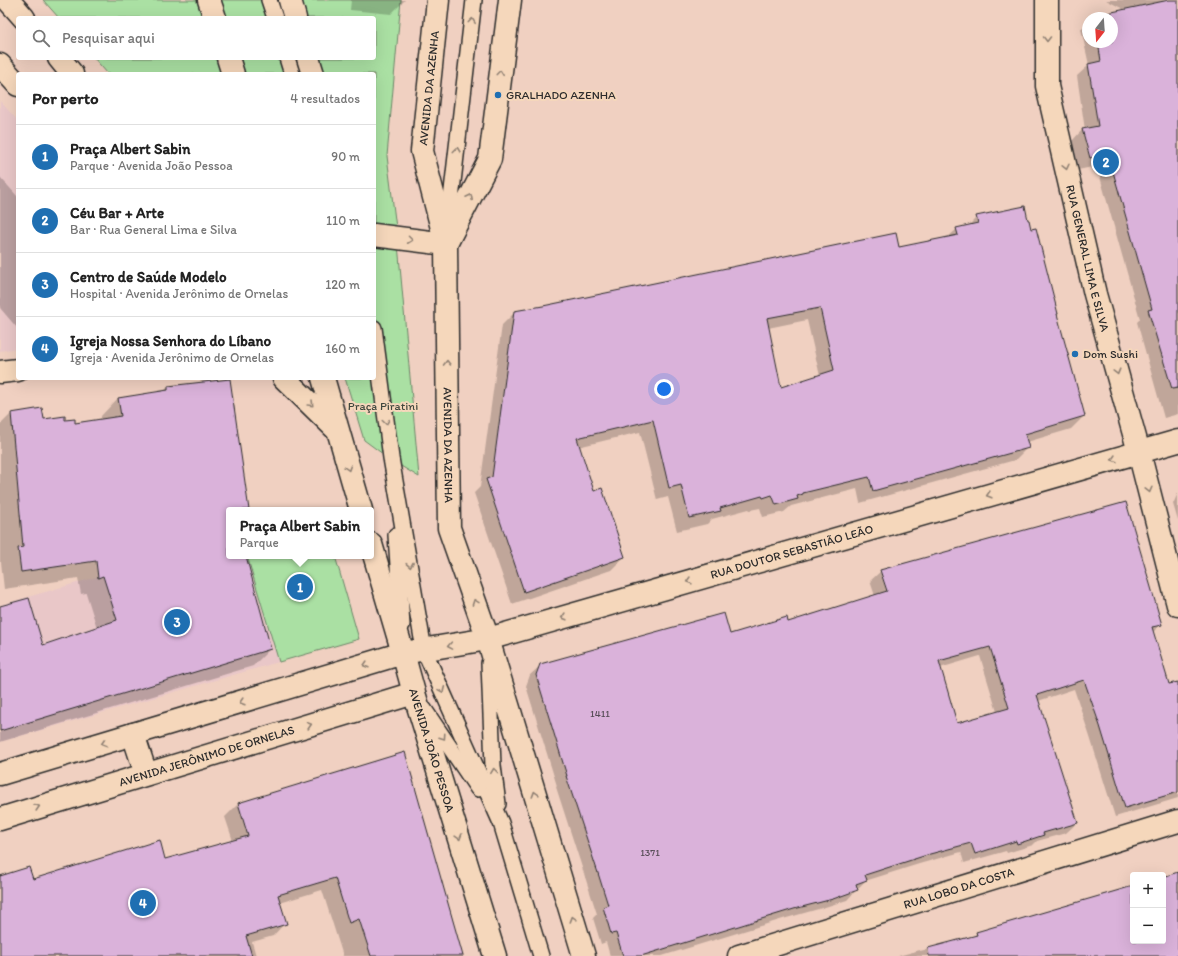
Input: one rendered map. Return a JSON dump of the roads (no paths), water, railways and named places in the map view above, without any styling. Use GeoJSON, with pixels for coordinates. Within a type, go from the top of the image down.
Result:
{"type":"FeatureCollection","features":[{"type":"Feature","properties":{"kind":"street"},"geometry":{"type":"LineString","coordinates":[[8,0],[22,16]]}},
{"type":"Feature","properties":{"kind":"street"},"geometry":{"type":"LineString","coordinates":[[209,0],[214,16]]}},
{"type":"Feature","properties":{"kind":"street"},"geometry":{"type":"LineString","coordinates":[[290,0],[295,16]]}},
{"type":"Feature","properties":{"kind":"street","name":"AVENIDA DA AZENHA"},"geometry":{"type":"LineString","coordinates":[[438,0],[422,151],[446,244],[448,528],[488,639]]}},
{"type":"Feature","properties":{"kind":"street","name":"AVENIDA DA AZENHA"},"geometry":{"type":"LineString","coordinates":[[446,244],[490,159],[510,0]]}},
{"type":"Feature","properties":{"kind":"street","name":"RUA GENERAL LIMA E SILVA"},"geometry":{"type":"LineString","coordinates":[[1047,0],[1047,86],[1095,294],[1139,452],[1178,605]]}},
{"type":"Feature","properties":{"kind":"street"},"geometry":{"type":"LineString","coordinates":[[60,60],[70,72]]}},
{"type":"Feature","properties":{"kind":"street"},"geometry":{"type":"LineString","coordinates":[[229,60],[232,72]]}},
{"type":"Feature","properties":{"kind":"street"},"geometry":{"type":"LineString","coordinates":[[309,60],[312,72]]}},
{"type":"Feature","properties":{"kind":"street"},"geometry":{"type":"LineString","coordinates":[[0,65],[16,83]]}},
{"type":"Feature","properties":{"kind":"street"},"geometry":{"type":"LineString","coordinates":[[376,235],[446,244]]}},
{"type":"Feature","properties":{"kind":"street"},"geometry":{"type":"LineString","coordinates":[[0,372],[16,370]]}},
{"type":"Feature","properties":{"kind":"street"},"geometry":{"type":"LineString","coordinates":[[286,380],[337,430]]}},
{"type":"Feature","properties":{"kind":"street"},"geometry":{"type":"LineString","coordinates":[[323,380],[360,507]]}},
{"type":"Feature","properties":{"kind":"street","name":"RUA DOUTOR SEBASTIÃO LEÃO"},"geometry":{"type":"LineString","coordinates":[[414,652],[488,639],[1178,441]]}},
{"type":"Feature","properties":{"kind":"street","name":"AVENIDA JOÃO PESSOA"},"geometry":{"type":"LineString","coordinates":[[374,552],[414,652],[414,693],[495,956]]}},
{"type":"Feature","properties":{"kind":"street"},"geometry":{"type":"LineString","coordinates":[[488,639],[584,956]]}},
{"type":"Feature","properties":{"kind":"street"},"geometry":{"type":"LineString","coordinates":[[0,774],[414,652]]}},
{"type":"Feature","properties":{"kind":"street","name":"AVENIDA JERÔNIMO DE ORNELAS"},"geometry":{"type":"LineString","coordinates":[[0,819],[414,693]]}},
{"type":"Feature","properties":{"kind":"street"},"geometry":{"type":"LineString","coordinates":[[133,734],[146,774]]}},
{"type":"Feature","properties":{"kind":"street","name":"RUA LOBO DA COSTA"},"geometry":{"type":"LineString","coordinates":[[739,956],[1178,821]]}},
{"type":"Feature","properties":{"kind":"lane"},"geometry":{"type":"LineString","coordinates":[[270,0],[274,16]]}},
{"type":"Feature","properties":{"kind":"lane"},"geometry":{"type":"LineString","coordinates":[[446,244],[474,0]]}},
{"type":"Feature","properties":{"kind":"lane"},"geometry":{"type":"LineString","coordinates":[[288,60],[292,72]]}},
{"type":"Feature","properties":{"kind":"lane"},"geometry":{"type":"LineString","coordinates":[[376,343],[414,652],[501,823]]}},
{"type":"Feature","properties":{"kind":"lane"},"geometry":{"type":"LineString","coordinates":[[391,458],[414,652]]}},
{"type":"Feature","properties":{"kind":"lane"},"geometry":{"type":"LineString","coordinates":[[488,639],[493,766],[501,823],[541,956]]}},
{"type":"Feature","properties":{"kind":"lane"},"geometry":{"type":"LineString","coordinates":[[414,693],[501,823]]}},
{"type":"Feature","properties":{"kind":"place","name":"GRALHADO AZENHA"},"geometry":{"type":"Point","coordinates":[498,95]}},
{"type":"Feature","properties":{"kind":"place","name":"Céu Bar + Arte"},"geometry":{"type":"Point","coordinates":[1106,162]}},
{"type":"Feature","properties":{"kind":"place","name":"Dom Sushi"},"geometry":{"type":"Point","coordinates":[1075,354]}},
{"type":"Feature","properties":{"kind":"place","name":"Praça Albert Sabin"},"geometry":{"type":"Point","coordinates":[300,587]}},
{"type":"Feature","properties":{"kind":"place","name":"Centro de Saúde Modelo"},"geometry":{"type":"Point","coordinates":[177,622]}},
{"type":"Feature","properties":{"kind":"place","name":"Igreja Nossa Senhora do Líbano"},"geometry":{"type":"Point","coordinates":[143,903]}},
{"type":"Feature","properties":{"kind":"park label","name":"Praça Piratini"},"geometry":{"type":"Point","coordinates":[383,406]}}]}
